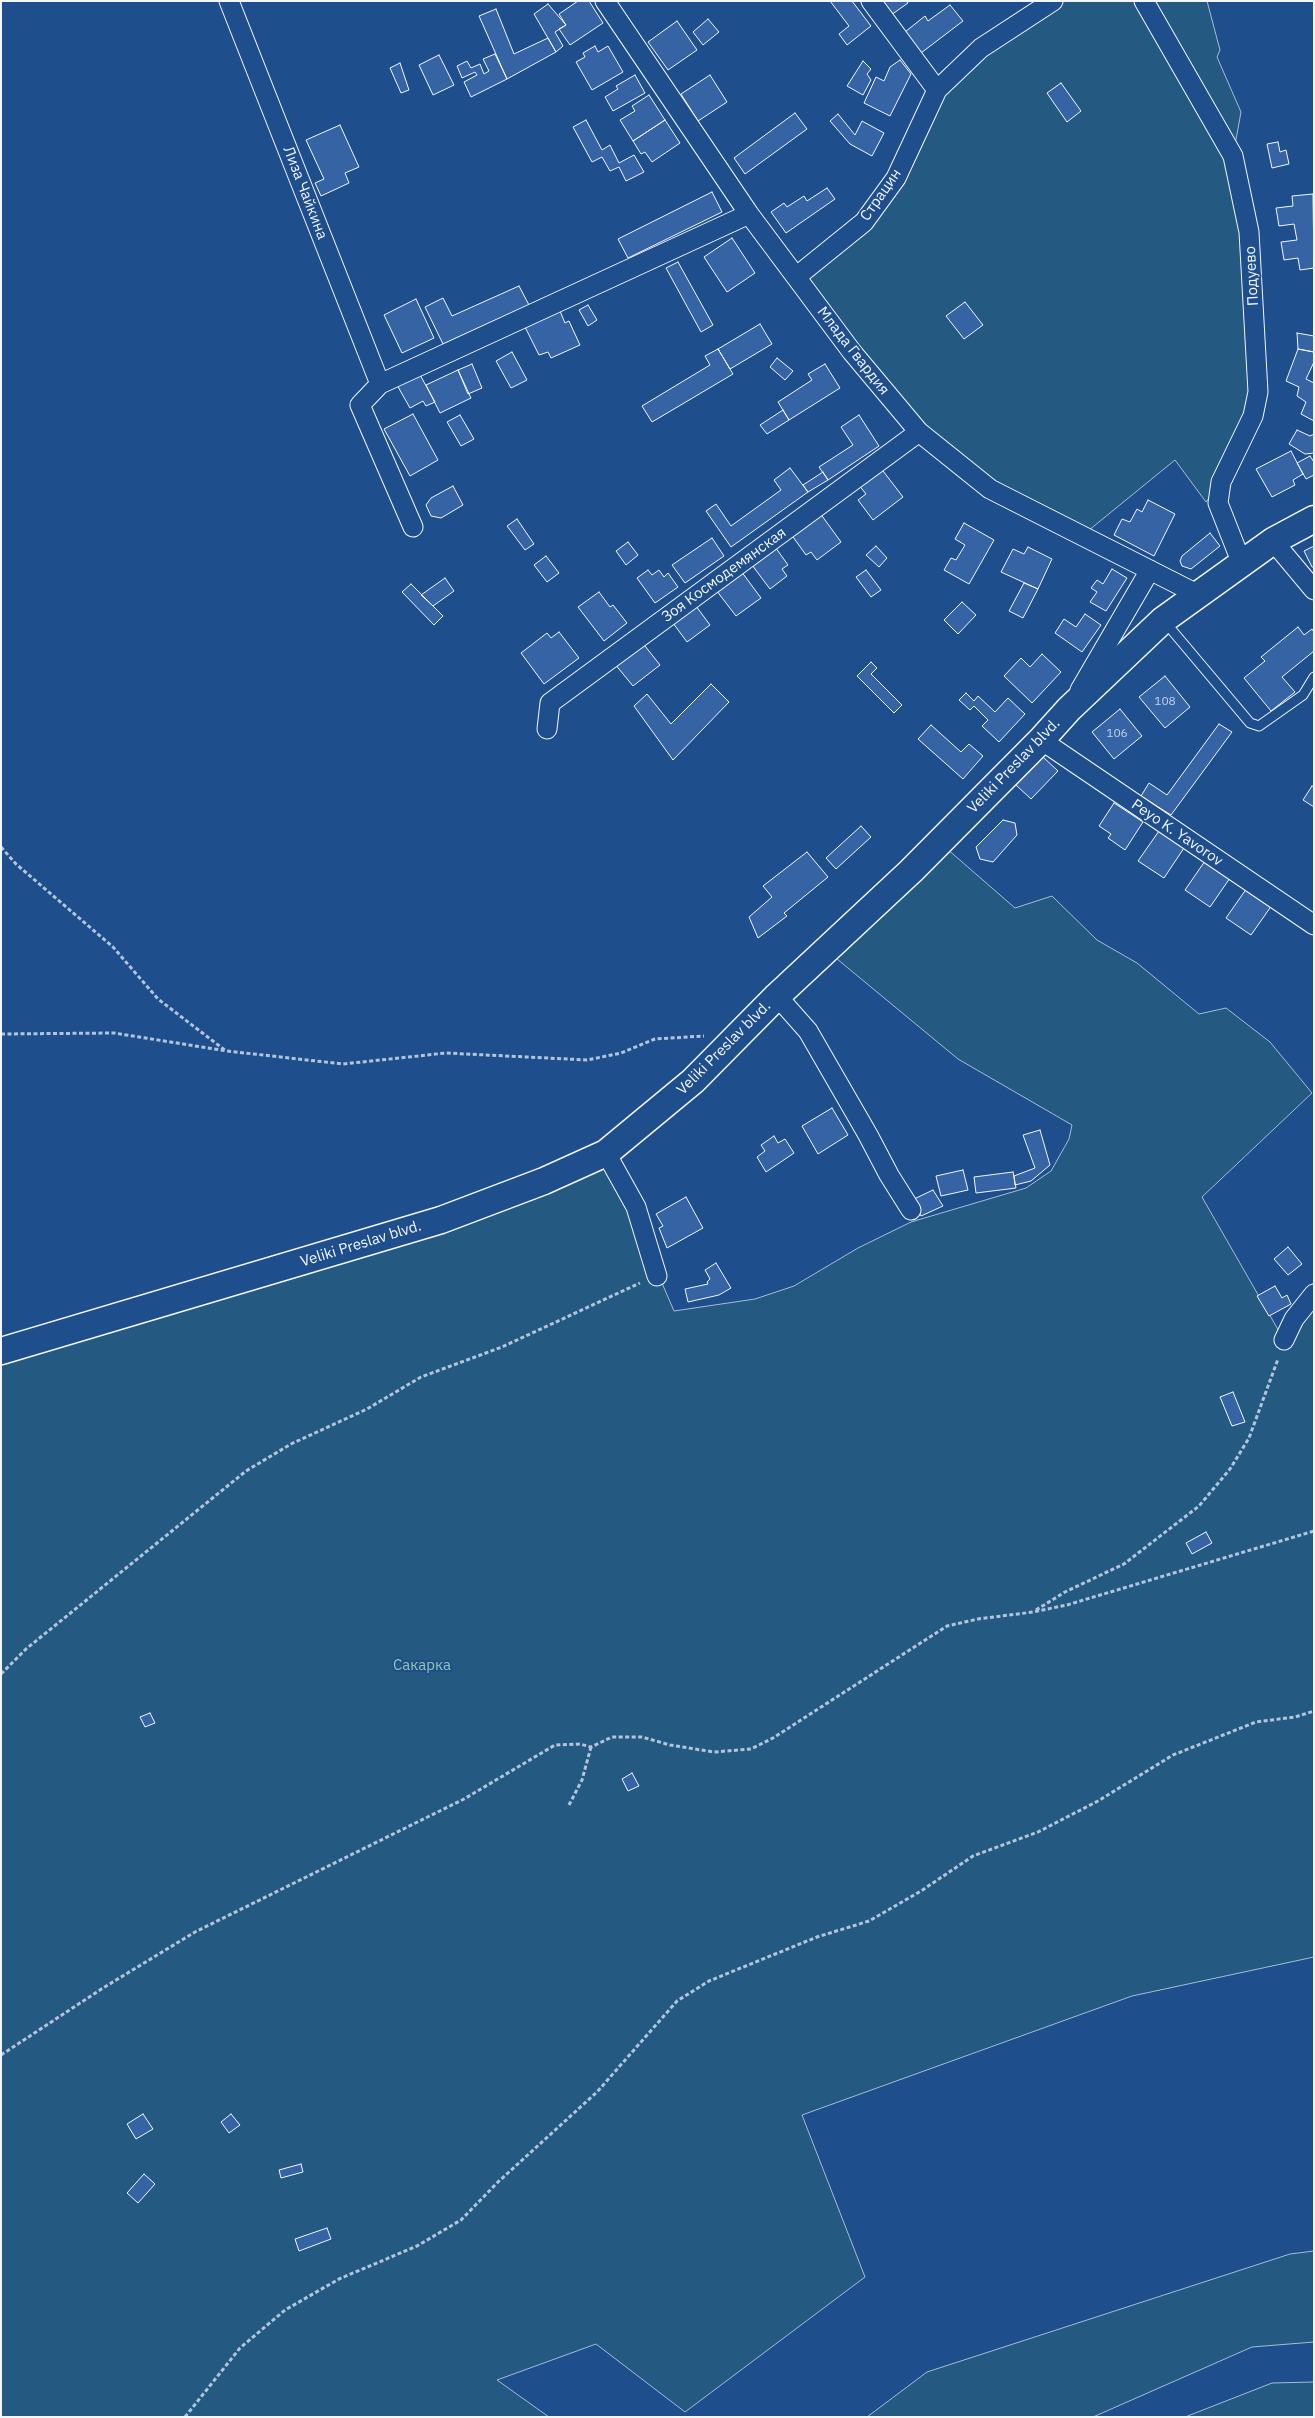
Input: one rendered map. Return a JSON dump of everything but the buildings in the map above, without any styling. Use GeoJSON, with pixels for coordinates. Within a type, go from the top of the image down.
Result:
{"type":"FeatureCollection","features":[{"type":"Feature","properties":{"kind":"main road","name":"Veliki Preslav blvd."},"geometry":{"type":"LineString","coordinates":[[1,1352],[442,1220],[544,1181],[606,1153],[693,1081],[777,996],[911,872],[1069,709],[1163,620],[1273,541],[1314,519]]}},
{"type":"Feature","properties":{"kind":"street","name":"Лиза Чайкина"},"geometry":{"type":"LineString","coordinates":[[229,1],[380,384]]}},
{"type":"Feature","properties":{"kind":"street","name":"Млада Гвардия"},"geometry":{"type":"LineString","coordinates":[[604,1],[749,214],[852,352],[919,432],[990,489],[1199,595]]}},
{"type":"Feature","properties":{"kind":"street"},"geometry":{"type":"LineString","coordinates":[[871,1],[937,90]]}},
{"type":"Feature","properties":{"kind":"street","name":"Страцин"},"geometry":{"type":"LineString","coordinates":[[796,277],[864,222],[896,178],[937,90],[981,48],[1053,1]]}},
{"type":"Feature","properties":{"kind":"street","name":"Подуево"},"geometry":{"type":"LineString","coordinates":[[1144,1],[1233,156],[1249,232],[1258,392],[1253,416],[1221,482],[1218,503],[1242,564]]}},
{"type":"Feature","properties":{"kind":"street"},"geometry":{"type":"LineString","coordinates":[[413,526],[360,406],[380,384],[749,214]]}},
{"type":"Feature","properties":{"kind":"street","name":"Зоя Космодемянская"},"geometry":{"type":"LineString","coordinates":[[546,728],[550,702],[919,432]]}},
{"type":"Feature","properties":{"kind":"street"},"geometry":{"type":"LineString","coordinates":[[1273,541],[1314,590]]}},
{"type":"Feature","properties":{"kind":"street"},"geometry":{"type":"LineString","coordinates":[[1069,709],[1150,570]]}},
{"type":"Feature","properties":{"kind":"street","name":"Peyo K. Yavorov"},"geometry":{"type":"LineString","coordinates":[[1041,740],[1314,925]]}},
{"type":"Feature","properties":{"kind":"street"},"geometry":{"type":"LineString","coordinates":[[777,996],[808,1032],[889,1175],[912,1210]]}},
{"type":"Feature","properties":{"kind":"street"},"geometry":{"type":"LineString","coordinates":[[606,1153],[636,1207],[657,1276]]}},
{"type":"Feature","properties":{"kind":"street"},"geometry":{"type":"LineString","coordinates":[[1284,1340],[1294,1319],[1314,1294]]}},
{"type":"Feature","properties":{"kind":"lane"},"geometry":{"type":"LineString","coordinates":[[1163,620],[1250,723],[1259,726],[1303,694],[1314,677]]}},
{"type":"Feature","properties":{"kind":"path"},"geometry":{"type":"LineString","coordinates":[[1,846],[16,864],[113,947],[158,999],[227,1052]]}},
{"type":"Feature","properties":{"kind":"path"},"geometry":{"type":"LineString","coordinates":[[1,1034],[114,1033],[227,1052],[343,1064],[446,1053],[587,1060],[621,1053],[655,1039],[708,1035]]}},
{"type":"Feature","properties":{"kind":"path"},"geometry":{"type":"LineString","coordinates":[[1,1674],[26,1650],[246,1471],[291,1444],[367,1409],[421,1378],[502,1347],[657,1276]]}},
{"type":"Feature","properties":{"kind":"path"},"geometry":{"type":"LineString","coordinates":[[1033,1612],[1065,1592],[1124,1564],[1199,1506],[1230,1469],[1249,1438],[1284,1340]]}},
{"type":"Feature","properties":{"kind":"path"},"geometry":{"type":"LineString","coordinates":[[1,2055],[103,1988],[195,1932],[464,1799],[555,1745],[580,1744],[591,1747],[612,1737],[632,1737],[714,1752],[750,1749],[773,1738],[947,1626],[978,1619],[1033,1612],[1067,1605],[1314,1531]]}},
{"type":"Feature","properties":{"kind":"path"},"geometry":{"type":"LineString","coordinates":[[185,2417],[240,2348],[285,2310],[339,2279],[417,2246],[461,2220],[498,2182],[597,2092],[677,2001],[709,1982],[727,1974],[817,1937],[870,1921],[921,1892],[973,1856],[1038,1832],[1098,1801],[1173,1755],[1256,1722],[1295,1717],[1314,1711]]}},
{"type":"Feature","properties":{"kind":"path"},"geometry":{"type":"LineString","coordinates":[[569,1805],[582,1780],[591,1747]]}},
{"type":"Feature","properties":{"kind":"green space"},"geometry":{"type":"Polygon","coordinates":[[[1053,1],[1207,1],[1220,50],[1217,57],[1241,112],[1233,156],[1258,392],[1221,482],[1206,502],[1175,460],[1083,535],[990,489],[919,432],[796,277],[864,222],[937,90],[1053,1]]]}},
{"type":"Feature","properties":{"kind":"green space","name":"Сакарка"},"geometry":{"type":"Polygon","coordinates":[[[946,848],[1015,908],[1052,896],[1097,940],[1137,963],[1199,1014],[1226,1008],[1270,1042],[1312,1093],[1202,1197],[1284,1340],[1314,1294],[1314,1957],[1132,1996],[802,2115],[865,2277],[685,2412],[596,2344],[497,2380],[549,2417],[1,2417],[1,1351],[606,1153],[674,1311],[755,1299],[794,1286],[858,1248],[911,1222],[1026,1188],[1051,1171],[1069,1139],[1072,1125],[958,1059],[831,954],[946,848]]]}},
{"type":"Feature","properties":{"kind":"green space"},"geometry":{"type":"Polygon","coordinates":[[[1314,2251],[1314,2342],[1252,2347],[1093,2417],[867,2417],[927,2372],[1290,2254],[1314,2251]]]}},
{"type":"Feature","properties":{"kind":"green space"},"geometry":{"type":"Polygon","coordinates":[[[1314,2382],[1314,2417],[1185,2417],[1272,2383],[1314,2382]]]}}]}
